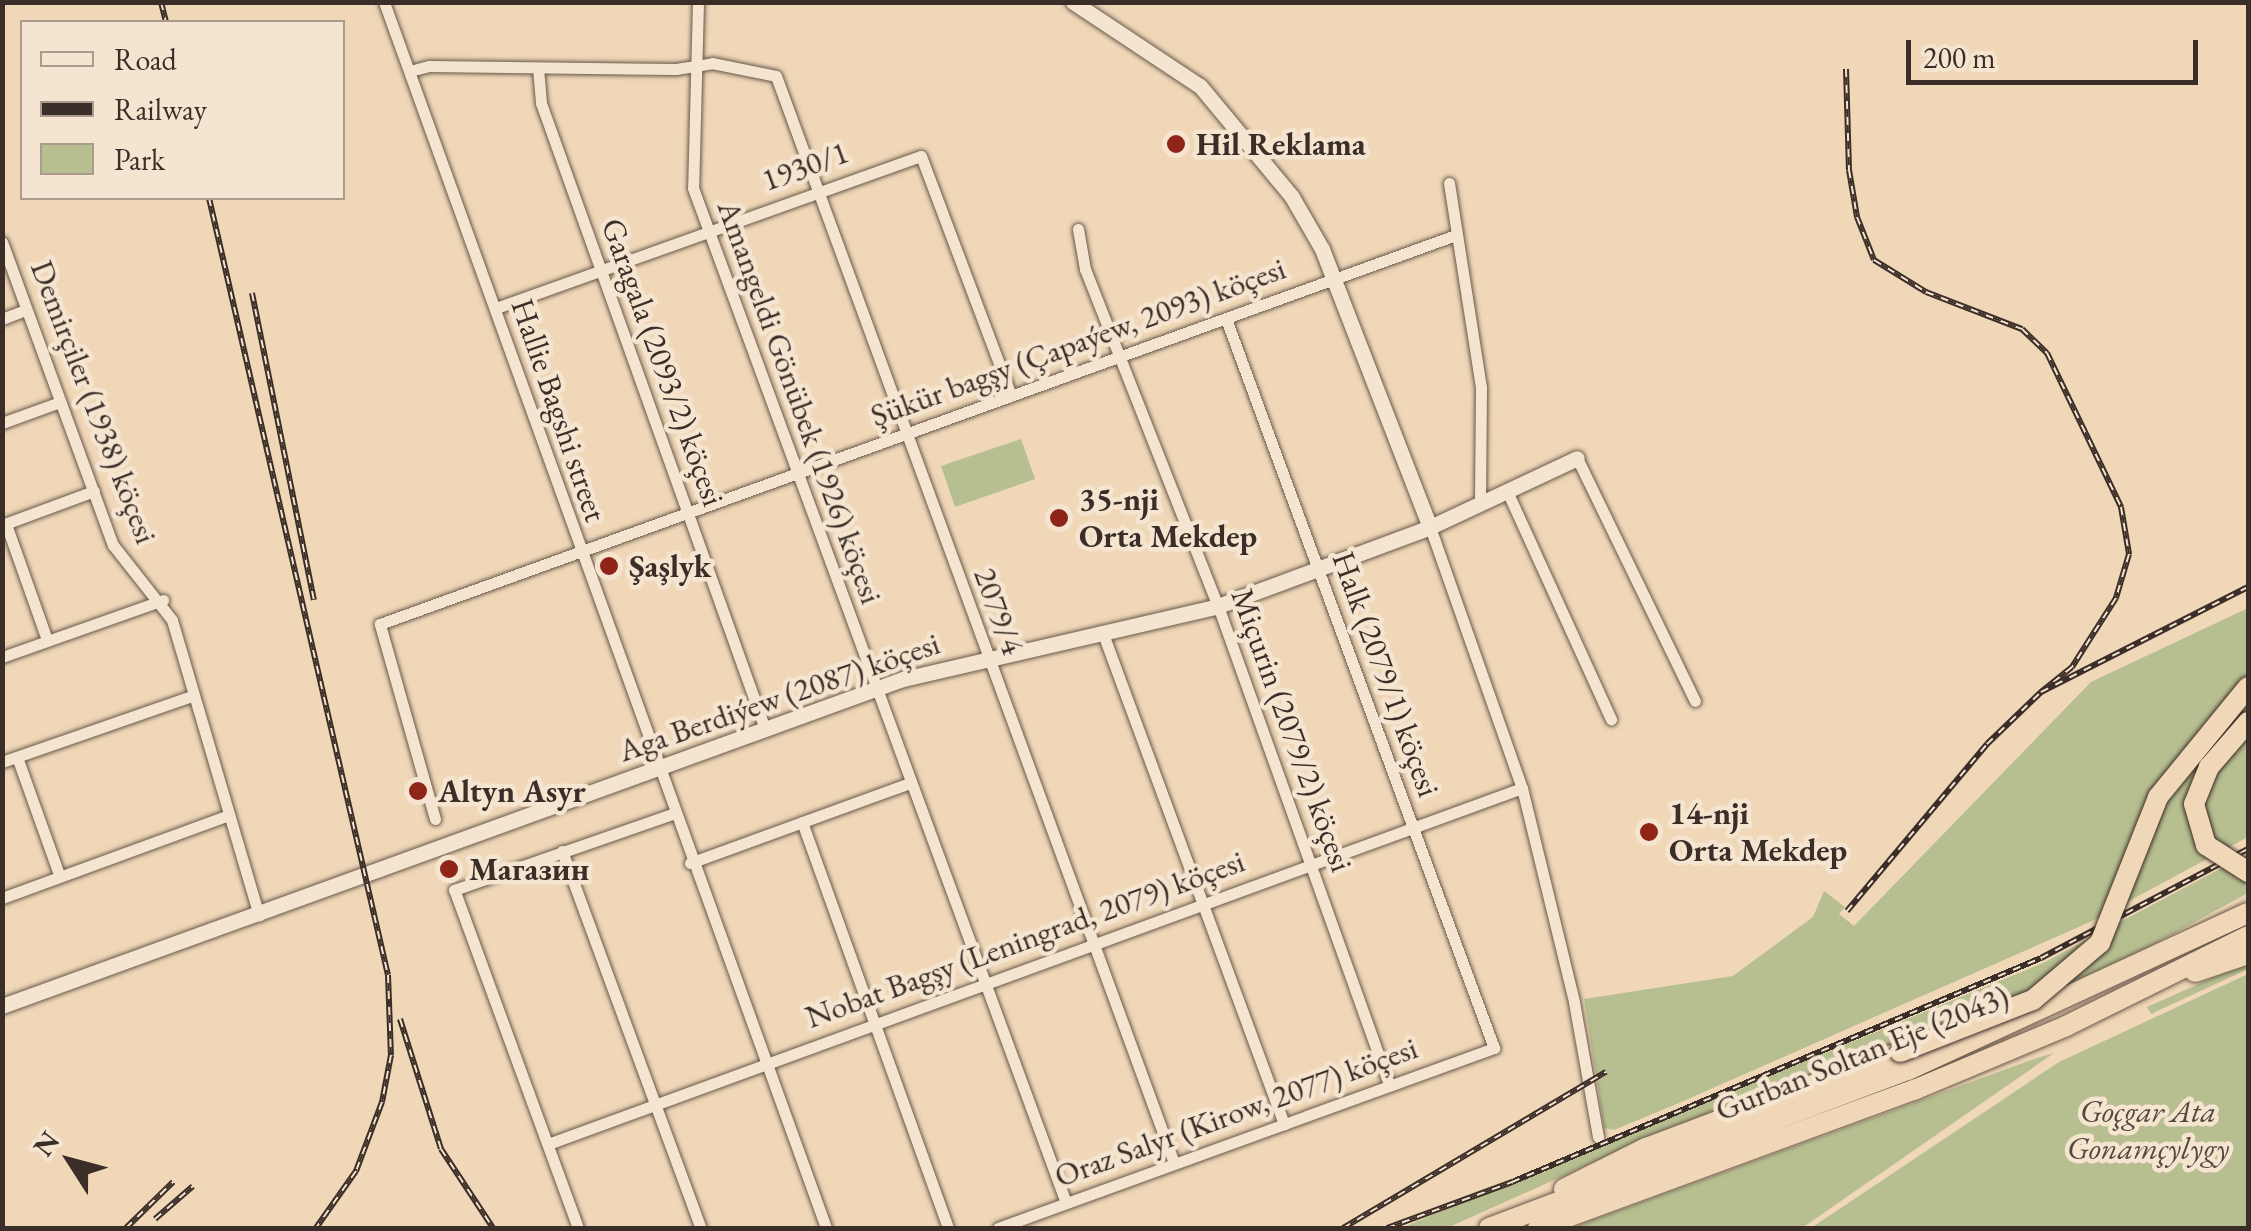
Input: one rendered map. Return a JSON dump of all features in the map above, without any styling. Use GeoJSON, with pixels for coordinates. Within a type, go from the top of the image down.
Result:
{"type":"FeatureCollection","features":[{"type":"Feature","properties":{"kind":"highway"},"geometry":{"type":"LineString","coordinates":[[1486,1228],[1646,1148],[2033,1000],[2100,943],[2158,797],[2248,687]]}},
{"type":"Feature","properties":{"kind":"highway"},"geometry":{"type":"LineString","coordinates":[[2248,722],[2209,767],[2194,804],[2206,845],[2248,872]]}},
{"type":"Feature","properties":{"kind":"highway","name":"Gurban Soltan Eje (2043)"},"geometry":{"type":"LineString","coordinates":[[1486,1228],[1908,1070],[2248,913]]}},
{"type":"Feature","properties":{"kind":"highway","name":"Gurban Soltan Eje (2043)"},"geometry":{"type":"LineString","coordinates":[[1538,1228],[1914,1090],[2164,980],[2248,936]]}},
{"type":"Feature","properties":{"kind":"highway"},"geometry":{"type":"LineString","coordinates":[[2164,980],[2248,954]]}},
{"type":"Feature","properties":{"kind":"street","name":"Hallie Bagshi street"},"geometry":{"type":"LineString","coordinates":[[384,2],[496,308],[578,554],[826,1228]]}},
{"type":"Feature","properties":{"kind":"street","name":"Amangeldi Gönübek (1926) köçesi"},"geometry":{"type":"LineString","coordinates":[[698,2],[691,179],[874,689],[1066,1203]]}},
{"type":"Feature","properties":{"kind":"street"},"geometry":{"type":"LineString","coordinates":[[1073,2],[1212,97],[1292,197],[1334,279],[1430,527],[1522,788],[1574,1002],[1598,1137]]}},
{"type":"Feature","properties":{"kind":"street","name":"2079/4"},"geometry":{"type":"LineString","coordinates":[[695,66],[712,63],[776,76],[1174,1163]]}},
{"type":"Feature","properties":{"kind":"street"},"geometry":{"type":"LineString","coordinates":[[410,71],[695,66]]}},
{"type":"Feature","properties":{"kind":"street","name":"Garagala (2093/2) köçesi"},"geometry":{"type":"LineString","coordinates":[[538,68],[538,96],[764,729]]}},
{"type":"Feature","properties":{"kind":"street","name":"1930/1"},"geometry":{"type":"LineString","coordinates":[[496,308],[909,157],[925,160],[1011,396]]}},
{"type":"Feature","properties":{"kind":"street"},"geometry":{"type":"LineString","coordinates":[[1449,183],[1480,386],[1480,504]]}},
{"type":"Feature","properties":{"kind":"street","name":"Miçurin (2079/2) köçesi"},"geometry":{"type":"LineString","coordinates":[[1078,229],[1085,269],[1124,358],[1218,606],[1389,1084]]}},
{"type":"Feature","properties":{"kind":"street","name":"Şükür bagşy (Çapaýew, 2093) köçesi"},"geometry":{"type":"LineString","coordinates":[[435,819],[380,624],[1456,235]]}},
{"type":"Feature","properties":{"kind":"street","name":"Demirçiler (1938) köçesi"},"geometry":{"type":"LineString","coordinates":[[2,242],[120,556],[163,600],[260,914]]}},
{"type":"Feature","properties":{"kind":"street"},"geometry":{"type":"LineString","coordinates":[[2,319],[26,310]]}},
{"type":"Feature","properties":{"kind":"street","name":"Halk (2079/1) köçesi"},"geometry":{"type":"LineString","coordinates":[[1226,319],[1494,1048]]}},
{"type":"Feature","properties":{"kind":"street"},"geometry":{"type":"LineString","coordinates":[[2,423],[60,402]]}},
{"type":"Feature","properties":{"kind":"street"},"geometry":{"type":"LineString","coordinates":[[1577,458],[1696,701]]}},
{"type":"Feature","properties":{"kind":"street","name":"Aga Berdiýew (2087) köçesi"},"geometry":{"type":"LineString","coordinates":[[2,1006],[874,689],[986,656],[1218,606],[1430,527],[1577,458]]}},
{"type":"Feature","properties":{"kind":"street"},"geometry":{"type":"LineString","coordinates":[[47,640],[4,525],[94,491]]}},
{"type":"Feature","properties":{"kind":"street"},"geometry":{"type":"LineString","coordinates":[[1507,491],[1610,719]]}},
{"type":"Feature","properties":{"kind":"street"},"geometry":{"type":"LineString","coordinates":[[2,657],[163,600]]}},
{"type":"Feature","properties":{"kind":"street"},"geometry":{"type":"LineString","coordinates":[[1102,631],[1284,1124]]}},
{"type":"Feature","properties":{"kind":"street"},"geometry":{"type":"LineString","coordinates":[[2,762],[194,695]]}},
{"type":"Feature","properties":{"kind":"street"},"geometry":{"type":"LineString","coordinates":[[18,757],[60,877]]}},
{"type":"Feature","properties":{"kind":"street"},"geometry":{"type":"LineString","coordinates":[[690,863],[910,784]]}},
{"type":"Feature","properties":{"kind":"street","name":"Nobat Bagşy (Leningrad, 2079) köçesi"},"geometry":{"type":"LineString","coordinates":[[548,1144],[1522,788]]}},
{"type":"Feature","properties":{"kind":"street"},"geometry":{"type":"LineString","coordinates":[[578,1228],[454,890],[672,814]]}},
{"type":"Feature","properties":{"kind":"street"},"geometry":{"type":"LineString","coordinates":[[2,898],[229,815]]}},
{"type":"Feature","properties":{"kind":"street"},"geometry":{"type":"LineString","coordinates":[[802,822],[948,1228]]}},
{"type":"Feature","properties":{"kind":"street"},"geometry":{"type":"LineString","coordinates":[[562,851],[700,1228]]}},
{"type":"Feature","properties":{"kind":"street","name":"Oraz Salyr (Kirow, 2077) köçesi"},"geometry":{"type":"LineString","coordinates":[[998,1228],[1494,1048]]}},
{"type":"Feature","properties":{"kind":"green space"},"geometry":{"type":"Polygon","coordinates":[[[1021,439],[1035,479],[955,507],[941,466],[1021,439]]]}},
{"type":"Feature","properties":{"kind":"green space"},"geometry":{"type":"Polygon","coordinates":[[[2248,608],[2248,837],[2090,922],[1679,1103],[1614,1130],[1604,1128],[1597,1081],[1609,1074],[1596,1075],[1584,999],[1733,976],[1813,917],[1824,891],[1845,907],[1839,914],[1854,926],[2091,682],[2248,608]]]}},
{"type":"Feature","properties":{"kind":"green space"},"geometry":{"type":"Polygon","coordinates":[[[2248,854],[2248,893],[2090,979],[1634,1144],[1447,1228],[1401,1228],[2043,963],[2248,854]]]}},
{"type":"Feature","properties":{"kind":"green space"},"geometry":{"type":"Polygon","coordinates":[[[2248,962],[2248,969],[2151,1014],[2147,1007],[2248,962]]]}},
{"type":"Feature","properties":{"kind":"green space","name":"Goçgar Ata Gonamçylygy"},"geometry":{"type":"Polygon","coordinates":[[[2248,974],[2248,1228],[1811,1228],[2059,1062],[2248,974]]]}},
{"type":"Feature","properties":{"kind":"green space"},"geometry":{"type":"Polygon","coordinates":[[[2054,1053],[1802,1228],[1571,1228],[2037,1058],[2054,1053]]]}},
{"type":"Feature","properties":{"kind":"railway"},"geometry":{"type":"LineString","coordinates":[[161,2],[166,20]]}},
{"type":"Feature","properties":{"kind":"railway"},"geometry":{"type":"LineString","coordinates":[[1846,69],[1849,170],[1857,217],[1874,260],[1926,292],[2022,329],[2047,353],[2121,507],[2129,554],[2116,598],[2072,667],[2041,692]]}},
{"type":"Feature","properties":{"kind":"railway"},"geometry":{"type":"LineString","coordinates":[[209,200],[388,975],[391,1055],[382,1102],[356,1171],[316,1228]]}},
{"type":"Feature","properties":{"kind":"railway"},"geometry":{"type":"LineString","coordinates":[[252,293],[314,600]]}},
{"type":"Feature","properties":{"kind":"railway"},"geometry":{"type":"LineString","coordinates":[[1847,911],[1987,744],[2041,692],[2248,587]]}},
{"type":"Feature","properties":{"kind":"railway"},"geometry":{"type":"LineString","coordinates":[[1387,1228],[1512,1182],[2041,958],[2248,849]]}},
{"type":"Feature","properties":{"kind":"railway"},"geometry":{"type":"LineString","coordinates":[[400,1019],[441,1149],[493,1228]]}},
{"type":"Feature","properties":{"kind":"railway"},"geometry":{"type":"LineString","coordinates":[[1343,1228],[1606,1072]]}},
{"type":"Feature","properties":{"kind":"railway"},"geometry":{"type":"LineString","coordinates":[[126,1228],[173,1182]]}},
{"type":"Feature","properties":{"kind":"railway"},"geometry":{"type":"LineString","coordinates":[[155,1219],[193,1186]]}},
{"type":"Feature","properties":{"kind":"place","name":"Hil Reklama"},"geometry":{"type":"Point","coordinates":[1176,144]}},
{"type":"Feature","properties":{"kind":"place","name":"35-nji Orta Mekdep"},"geometry":{"type":"Point","coordinates":[1059,518]}},
{"type":"Feature","properties":{"kind":"place","name":"Şaşlyk"},"geometry":{"type":"Point","coordinates":[609,566]}},
{"type":"Feature","properties":{"kind":"place","name":"Altyn Asyr"},"geometry":{"type":"Point","coordinates":[418,791]}},
{"type":"Feature","properties":{"kind":"place","name":"14-nji Orta Mekdep"},"geometry":{"type":"Point","coordinates":[1649,832]}},
{"type":"Feature","properties":{"kind":"place","name":"Магазин"},"geometry":{"type":"Point","coordinates":[449,869]}}]}
